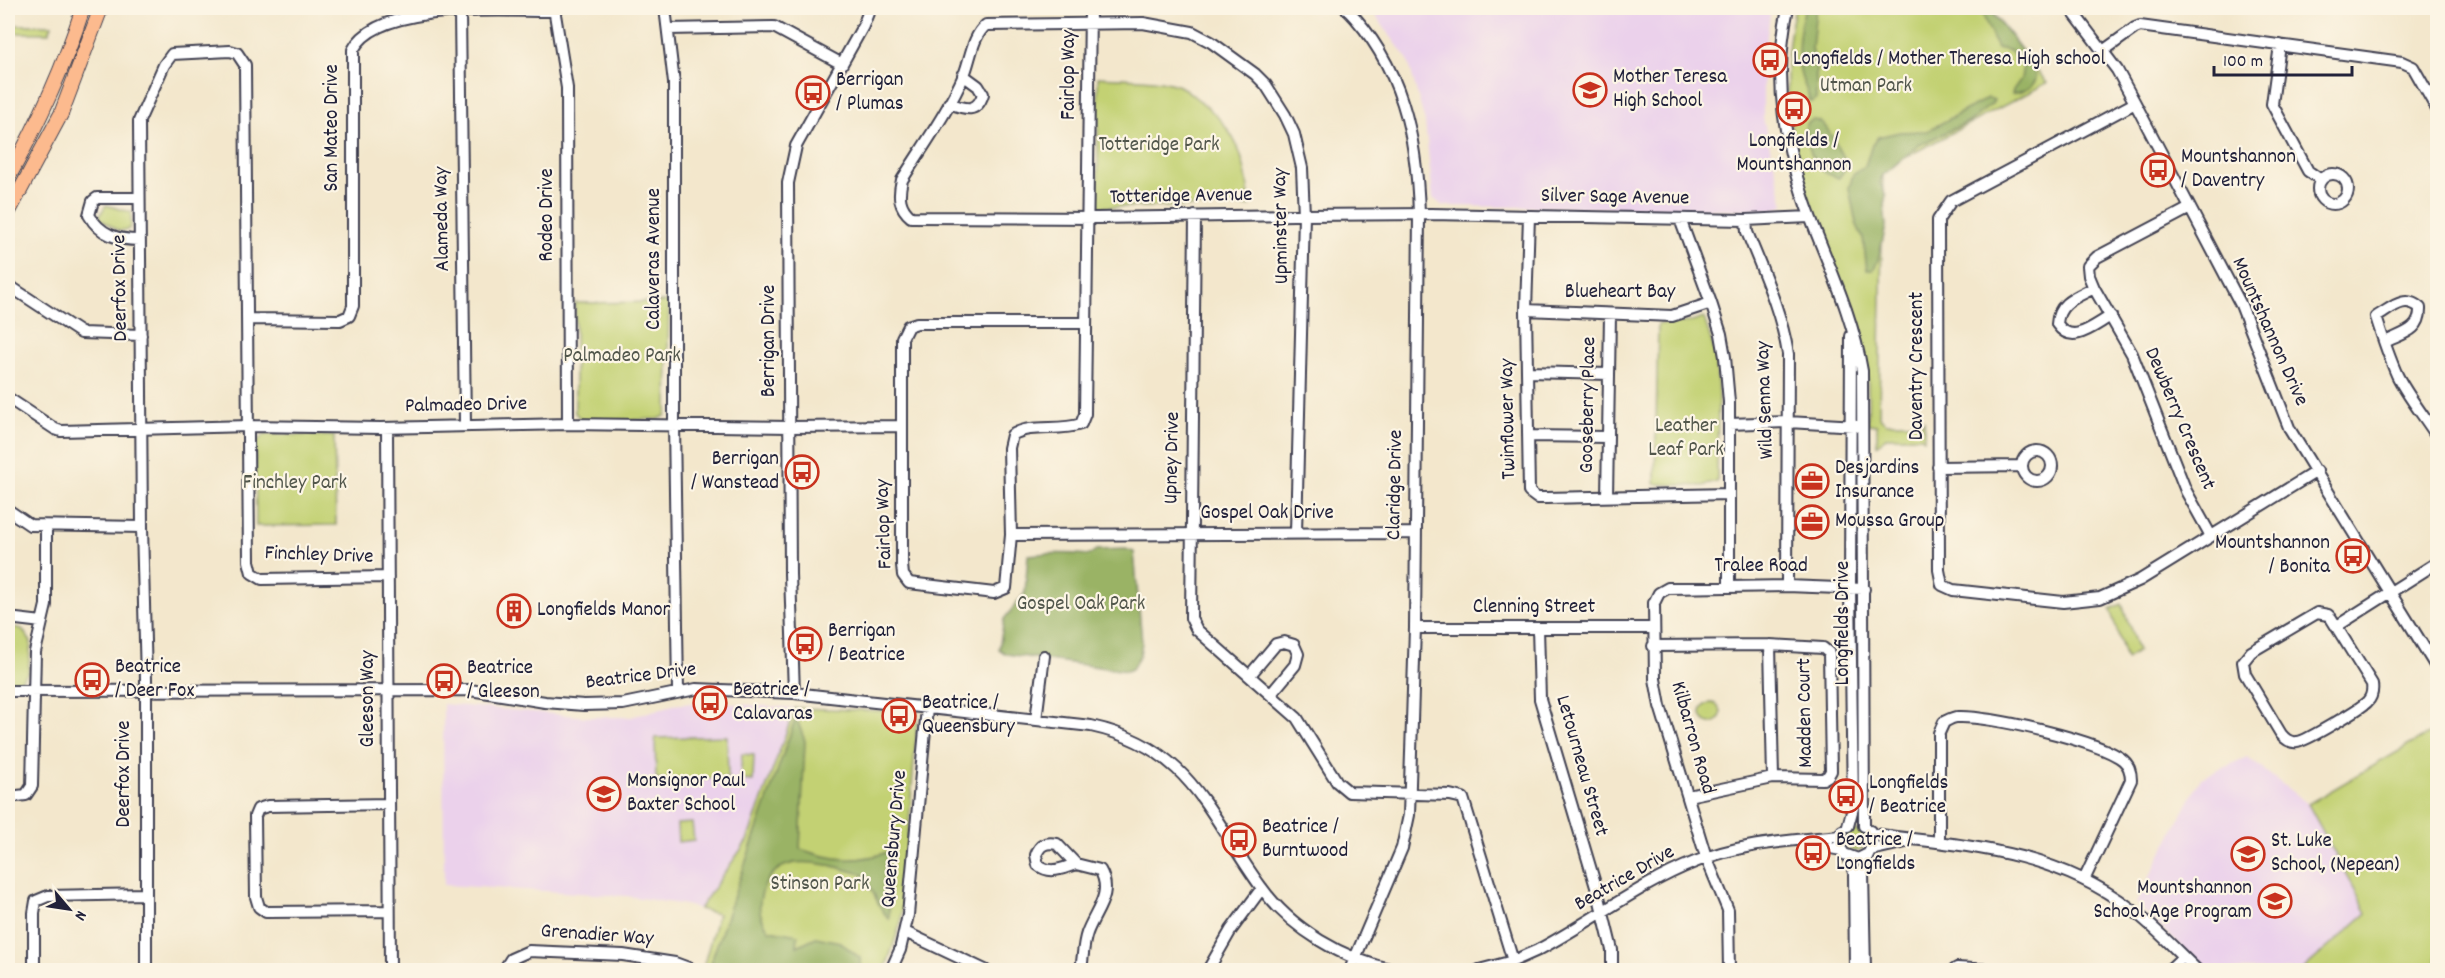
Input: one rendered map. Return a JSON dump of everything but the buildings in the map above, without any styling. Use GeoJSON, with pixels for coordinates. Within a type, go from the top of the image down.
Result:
{"type":"FeatureCollection","features":[{"type":"Feature","properties":{"kind":"main road"},"geometry":{"type":"LineString","coordinates":[[8,178],[41,115],[83,8]]}},
{"type":"Feature","properties":{"kind":"main road"},"geometry":{"type":"LineString","coordinates":[[79,70],[101,8]]}},
{"type":"Feature","properties":{"kind":"main road"},"geometry":{"type":"LineString","coordinates":[[8,213],[49,140],[108,8]]}},
{"type":"Feature","properties":{"kind":"street","name":"Calaveras Avenue"},"geometry":{"type":"LineString","coordinates":[[665,8],[674,83],[674,425],[678,691]]}},
{"type":"Feature","properties":{"kind":"street","name":"Berrigan Drive"},"geometry":{"type":"LineString","coordinates":[[794,693],[790,573],[788,196],[790,166],[804,128],[842,64],[870,8]]}},
{"type":"Feature","properties":{"kind":"street","name":"Fairlop Way"},"geometry":{"type":"LineString","coordinates":[[1086,323],[917,323],[908,326],[902,338],[902,565],[903,575],[909,583],[994,593],[1006,588],[1011,535],[1009,448],[1012,435],[1022,430],[1071,428],[1081,424],[1085,414],[1090,8]]}},
{"type":"Feature","properties":{"kind":"street","name":"Claridge Drive"},"geometry":{"type":"LineString","coordinates":[[1346,8],[1356,17],[1382,55],[1401,95],[1410,124],[1415,155],[1419,214],[1415,628],[1410,793],[1402,848],[1350,970]]}},
{"type":"Feature","properties":{"kind":"street","name":"Longfields Drive"},"geometry":{"type":"LineString","coordinates":[[1788,8],[1782,38],[1781,101],[1790,153],[1810,217],[1849,315],[1862,371],[1868,830]]}},
{"type":"Feature","properties":{"kind":"street","name":"Mountshannon Drive"},"geometry":{"type":"LineString","coordinates":[[2070,8],[2117,70],[2241,305],[2290,430],[2438,670]]}},
{"type":"Feature","properties":{"kind":"street","name":"San Mateo Drive"},"geometry":{"type":"LineString","coordinates":[[248,319],[340,320],[349,316],[353,306],[353,50],[358,40],[404,17],[426,12],[554,9]]}},
{"type":"Feature","properties":{"kind":"street","name":"Rodeo Drive"},"geometry":{"type":"LineString","coordinates":[[554,9],[567,88],[568,424]]}},
{"type":"Feature","properties":{"kind":"street","name":"Alameda Way"},"geometry":{"type":"LineString","coordinates":[[460,12],[465,425]]}},
{"type":"Feature","properties":{"kind":"street","name":"Upminster Way"},"geometry":{"type":"LineString","coordinates":[[963,75],[978,32],[986,25],[1143,23],[1192,32],[1211,42],[1255,74],[1266,86],[1294,134],[1302,168],[1304,215],[1296,533]]}},
{"type":"Feature","properties":{"kind":"street"},"geometry":{"type":"LineString","coordinates":[[2103,51],[2140,26],[2409,64],[2414,67],[2438,111]]}},
{"type":"Feature","properties":{"kind":"street"},"geometry":{"type":"LineString","coordinates":[[668,28],[774,27],[842,64]]}},
{"type":"Feature","properties":{"kind":"street"},"geometry":{"type":"LineString","coordinates":[[2280,45],[2272,104],[2308,171],[2321,180]]}},
{"type":"Feature","properties":{"kind":"street","name":"Deerfox Drive"},"geometry":{"type":"LineString","coordinates":[[146,970],[139,121],[168,56],[172,54],[230,51],[237,53],[245,65],[249,426]]}},
{"type":"Feature","properties":{"kind":"street"},"geometry":{"type":"LineString","coordinates":[[949,103],[968,110],[975,108],[981,102],[983,94],[978,86],[963,75]]}},
{"type":"Feature","properties":{"kind":"street","name":"Totteridge Avenue"},"geometry":{"type":"LineString","coordinates":[[963,75],[949,103],[902,180],[899,193],[902,209],[911,217],[1088,218],[1419,214]]}},
{"type":"Feature","properties":{"kind":"street","name":"Daventry Crescent"},"geometry":{"type":"LineString","coordinates":[[2135,103],[1951,201],[1942,210],[1937,230],[1939,570],[1942,585],[1953,590],[2063,602],[2100,598],[2134,583],[2317,471]]}},
{"type":"Feature","properties":{"kind":"street"},"geometry":{"type":"LineString","coordinates":[[138,198],[97,198],[93,201],[89,215],[94,224],[112,236],[122,240],[139,240]]}},
{"type":"Feature","properties":{"kind":"street","name":"Dewberry Crescent"},"geometry":{"type":"LineString","coordinates":[[2190,208],[2092,260],[2088,266],[2094,288],[2132,354],[2186,491],[2211,536]]}},
{"type":"Feature","properties":{"kind":"street","name":"Silver Sage Avenue"},"geometry":{"type":"LineString","coordinates":[[1419,214],[1746,220],[1810,217]]}},
{"type":"Feature","properties":{"kind":"street","name":"Upney Drive"},"geometry":{"type":"LineString","coordinates":[[1195,216],[1191,618],[1197,630],[1297,718],[1337,782],[1349,792],[1410,793]]}},
{"type":"Feature","properties":{"kind":"street","name":"Twinflower Way"},"geometry":{"type":"LineString","coordinates":[[1529,216],[1526,310],[1529,492],[1537,498],[1729,494]]}},
{"type":"Feature","properties":{"kind":"street"},"geometry":{"type":"LineString","coordinates":[[1680,219],[1711,303],[1721,334],[1725,357],[1729,424],[1729,586]]}},
{"type":"Feature","properties":{"kind":"street","name":"Wild Senna Way"},"geometry":{"type":"LineString","coordinates":[[1746,220],[1747,232],[1784,332],[1788,354],[1787,586]]}},
{"type":"Feature","properties":{"kind":"street"},"geometry":{"type":"LineString","coordinates":[[8,287],[81,333],[141,335]]}},
{"type":"Feature","properties":{"kind":"street"},"geometry":{"type":"LineString","coordinates":[[2094,288],[2066,303],[2057,314],[2057,324],[2067,335],[2075,336],[2111,316]]}},
{"type":"Feature","properties":{"kind":"street","name":"Blueheart Bay"},"geometry":{"type":"LineString","coordinates":[[1526,310],[1672,316],[1711,303]]}},
{"type":"Feature","properties":{"kind":"street","name":"Gooseberry Place"},"geometry":{"type":"LineString","coordinates":[[1607,497],[1610,315]]}},
{"type":"Feature","properties":{"kind":"street","name":"Longfields Drive"},"geometry":{"type":"LineString","coordinates":[[1848,826],[1853,808],[1849,315]]}},
{"type":"Feature","properties":{"kind":"street"},"geometry":{"type":"LineString","coordinates":[[2385,342],[2397,375],[2437,435]]}},
{"type":"Feature","properties":{"kind":"street"},"geometry":{"type":"LineString","coordinates":[[1528,372],[1609,374]]}},
{"type":"Feature","properties":{"kind":"street","name":"Palmadeo Drive"},"geometry":{"type":"LineString","coordinates":[[8,398],[61,431],[249,426],[387,428],[568,424],[790,428],[902,426]]}},
{"type":"Feature","properties":{"kind":"street"},"geometry":{"type":"LineString","coordinates":[[1729,424],[1788,422],[1863,426]]}},
{"type":"Feature","properties":{"kind":"street","name":"Finchley Drive"},"geometry":{"type":"LineString","coordinates":[[249,426],[249,561],[252,573],[262,579],[388,578]]}},
{"type":"Feature","properties":{"kind":"street","name":"Gleeson Way"},"geometry":{"type":"LineString","coordinates":[[387,428],[390,970]]}},
{"type":"Feature","properties":{"kind":"street"},"geometry":{"type":"LineString","coordinates":[[1528,436],[1608,437]]}},
{"type":"Feature","properties":{"kind":"street"},"geometry":{"type":"LineString","coordinates":[[1938,467],[2022,466]]}},
{"type":"Feature","properties":{"kind":"street"},"geometry":{"type":"LineString","coordinates":[[8,510],[30,525],[142,527]]}},
{"type":"Feature","properties":{"kind":"street"},"geometry":{"type":"LineString","coordinates":[[8,797],[26,795],[32,786],[35,652],[46,605],[46,526]]}},
{"type":"Feature","properties":{"kind":"street","name":"Gospel Oak Drive"},"geometry":{"type":"LineString","coordinates":[[1011,535],[1415,533]]}},
{"type":"Feature","properties":{"kind":"street"},"geometry":{"type":"LineString","coordinates":[[2337,626],[2438,562]]}},
{"type":"Feature","properties":{"kind":"street","name":"Tralee Road"},"geometry":{"type":"LineString","coordinates":[[1659,593],[1668,588],[1729,586],[1864,589]]}},
{"type":"Feature","properties":{"kind":"street","name":"Kilbarron Road"},"geometry":{"type":"LineString","coordinates":[[1659,593],[1654,603],[1654,680],[1659,706],[1706,857],[1728,910],[1729,970]]}},
{"type":"Feature","properties":{"kind":"street"},"geometry":{"type":"LineString","coordinates":[[2322,613],[2328,615],[2337,626],[2372,684],[2372,696],[2364,704],[2308,739],[2301,742],[2290,741],[2281,734],[2245,674],[2243,662],[2251,652],[2311,615],[2322,613]]}},
{"type":"Feature","properties":{"kind":"street"},"geometry":{"type":"LineString","coordinates":[[8,618],[42,622]]}},
{"type":"Feature","properties":{"kind":"street","name":"Clenning Street"},"geometry":{"type":"LineString","coordinates":[[1415,628],[1653,628]]}},
{"type":"Feature","properties":{"kind":"street","name":"Letourneau Street"},"geometry":{"type":"LineString","coordinates":[[1538,628],[1540,699],[1603,912],[1612,950],[1612,970]]}},
{"type":"Feature","properties":{"kind":"street"},"geometry":{"type":"LineString","coordinates":[[1250,675],[1276,644],[1284,642],[1293,645],[1298,654],[1295,665],[1271,694]]}},
{"type":"Feature","properties":{"kind":"street","name":"Madden Court"},"geometry":{"type":"LineString","coordinates":[[1653,646],[1770,645],[1823,648],[1829,653],[1831,771],[1828,776],[1823,779],[1773,778],[1688,796]]}},
{"type":"Feature","properties":{"kind":"street","name":"Madden Court"},"geometry":{"type":"LineString","coordinates":[[1770,645],[1773,778]]}},
{"type":"Feature","properties":{"kind":"street"},"geometry":{"type":"LineString","coordinates":[[1036,720],[1044,656]]}},
{"type":"Feature","properties":{"kind":"street","name":"Beatrice Drive"},"geometry":{"type":"LineString","coordinates":[[8,691],[471,690],[545,702],[584,705],[623,704],[678,691],[706,688],[794,693],[1091,726],[1117,732],[1152,749],[1175,765],[1202,796],[1262,888],[1299,926],[1356,958],[1394,970]]}},
{"type":"Feature","properties":{"kind":"street","name":"Queensbury Drive"},"geometry":{"type":"LineString","coordinates":[[891,970],[905,932],[927,708]]}},
{"type":"Feature","properties":{"kind":"street"},"geometry":{"type":"LineString","coordinates":[[1939,840],[1939,733],[1944,722],[1955,717],[1991,720],[2079,741],[2122,759],[2131,770],[2131,780],[2084,880]]}},
{"type":"Feature","properties":{"kind":"street"},"geometry":{"type":"LineString","coordinates":[[1410,793],[1464,798],[1513,961]]}},
{"type":"Feature","properties":{"kind":"street"},"geometry":{"type":"LineString","coordinates":[[389,804],[268,806],[258,809],[255,816],[256,897],[259,907],[266,912],[390,911]]}},
{"type":"Feature","properties":{"kind":"street"},"geometry":{"type":"LineString","coordinates":[[1855,970],[1854,873],[1839,836],[1848,826],[1859,824],[1868,830],[1920,840],[1939,840],[2001,851],[2029,858],[2084,880],[2127,906],[2145,920],[2197,970]]}},
{"type":"Feature","properties":{"kind":"street"},"geometry":{"type":"LineString","coordinates":[[1865,970],[1864,865],[1874,841],[1868,830]]}},
{"type":"Feature","properties":{"kind":"street","name":"Beatrice Drive"},"geometry":{"type":"LineString","coordinates":[[1479,970],[1513,961],[1576,930],[1678,869],[1706,857],[1763,843],[1839,836]]}},
{"type":"Feature","properties":{"kind":"street","name":"Beatrice Drive"},"geometry":{"type":"LineString","coordinates":[[1796,840],[1845,854]]}},
{"type":"Feature","properties":{"kind":"street"},"geometry":{"type":"LineString","coordinates":[[1845,854],[1858,859],[1869,852],[1920,840]]}},
{"type":"Feature","properties":{"kind":"street"},"geometry":{"type":"LineString","coordinates":[[1076,864],[1100,870],[1106,886],[1103,902],[1088,932],[1081,970]]}},
{"type":"Feature","properties":{"kind":"street"},"geometry":{"type":"LineString","coordinates":[[1208,970],[1231,930],[1262,888]]}},
{"type":"Feature","properties":{"kind":"street"},"geometry":{"type":"LineString","coordinates":[[34,970],[36,901],[48,896],[146,894]]}},
{"type":"Feature","properties":{"kind":"street"},"geometry":{"type":"LineString","coordinates":[[905,932],[985,970]]}},
{"type":"Feature","properties":{"kind":"street","name":"Grenadier Way"},"geometry":{"type":"LineString","coordinates":[[504,970],[511,959],[529,951],[623,955],[675,963],[694,970]]}},
{"type":"Feature","properties":{"kind":"street"},"geometry":{"type":"LineString","coordinates":[[2169,970],[2183,957]]}},
{"type":"Feature","properties":{"kind":"street"},"geometry":{"type":"LineString","coordinates":[[1954,970],[1957,968],[1990,970]]}},
{"type":"Feature","properties":{"kind":"shaded area","name":"Mother Teresa High School"},"geometry":{"type":"Polygon","coordinates":[[[1370,8],[1771,8],[1763,62],[1763,118],[1784,205],[1773,210],[1443,206],[1433,198],[1425,122],[1408,60],[1370,8]]]}},
{"type":"Feature","properties":{"kind":"shaded area","name":"Monsignor Paul Baxter School"},"geometry":{"type":"Polygon","coordinates":[[[701,702],[795,708],[747,841],[699,909],[627,896],[444,885],[443,704],[588,717],[631,717],[673,705],[701,702]]]}},
{"type":"Feature","properties":{"kind":"shaded area","name":"St. Luke School, (Nepean)"},"geometry":{"type":"Polygon","coordinates":[[[2247,757],[2308,804],[2367,913],[2302,970],[2205,970],[2136,903],[2201,778],[2247,757]]]}},
{"type":"Feature","properties":{"kind":"green space","name":"Utman Park"},"geometry":{"type":"Polygon","coordinates":[[[1795,8],[1989,8],[2047,83],[1883,169],[1879,417],[1886,423],[1921,423],[1924,420],[1924,439],[1921,437],[1886,437],[1877,445],[1877,425],[1868,424],[1868,376],[1865,358],[1803,181],[1789,115],[1787,80],[1789,45],[1795,8]]]}},
{"type":"Feature","properties":{"kind":"green space"},"geometry":{"type":"Polygon","coordinates":[[[1805,8],[1816,8],[1812,48],[1816,69],[1816,99],[1812,102],[1802,79],[1798,52],[1805,8]]]}},
{"type":"Feature","properties":{"kind":"green space"},"geometry":{"type":"Polygon","coordinates":[[[1980,8],[1988,8],[2031,65],[2036,79],[2026,90],[2012,94],[2021,79],[2023,66],[2010,51],[1997,48],[1980,8]]]}},
{"type":"Feature","properties":{"kind":"green space"},"geometry":{"type":"Polygon","coordinates":[[[11,25],[52,25],[49,33],[9,33],[11,25]]]}},
{"type":"Feature","properties":{"kind":"green space","name":"Totteridge Park"},"geometry":{"type":"Polygon","coordinates":[[[1098,77],[1152,80],[1173,84],[1184,88],[1213,112],[1238,148],[1246,174],[1250,206],[1098,207],[1098,77]]]}},
{"type":"Feature","properties":{"kind":"green space"},"geometry":{"type":"Polygon","coordinates":[[[1988,98],[1994,100],[1992,104],[1970,121],[1919,145],[1882,176],[1880,183],[1886,196],[1884,205],[1886,226],[1878,261],[1873,270],[1867,270],[1863,238],[1856,223],[1849,188],[1853,175],[1865,166],[1872,145],[1878,137],[1900,132],[1927,131],[1988,98]]]}},
{"type":"Feature","properties":{"kind":"green space"},"geometry":{"type":"Polygon","coordinates":[[[1812,120],[1825,126],[1848,165],[1839,178],[1823,171],[1814,160],[1805,130],[1806,125],[1812,120]]]}},
{"type":"Feature","properties":{"kind":"green space"},"geometry":{"type":"Polygon","coordinates":[[[106,205],[131,212],[129,229],[119,231],[100,219],[99,216],[106,205]]]}},
{"type":"Feature","properties":{"kind":"green space","name":"Palmadeo Park"},"geometry":{"type":"Polygon","coordinates":[[[669,302],[665,416],[659,419],[584,422],[575,413],[575,303],[669,302]]]}},
{"type":"Feature","properties":{"kind":"green space","name":"Leather Leaf Park"},"geometry":{"type":"Polygon","coordinates":[[[1704,318],[1716,356],[1717,482],[1703,486],[1655,484],[1658,324],[1692,322],[1704,318]]]}},
{"type":"Feature","properties":{"kind":"green space","name":"Finchley Park"},"geometry":{"type":"Polygon","coordinates":[[[265,434],[334,436],[336,525],[256,526],[255,443],[265,434]]]}},
{"type":"Feature","properties":{"kind":"green space","name":"Gospel Oak Park"},"geometry":{"type":"Polygon","coordinates":[[[1126,549],[1134,552],[1142,642],[1140,655],[1132,669],[1127,671],[1006,654],[999,649],[1004,619],[1025,593],[1028,555],[1089,555],[1096,550],[1126,549]]]}},
{"type":"Feature","properties":{"kind":"green space"},"geometry":{"type":"Polygon","coordinates":[[[2122,604],[2138,651],[2126,659],[2110,609],[2122,604]]]}},
{"type":"Feature","properties":{"kind":"green space"},"geometry":{"type":"Polygon","coordinates":[[[8,626],[22,629],[31,642],[28,673],[15,685],[8,684],[8,626]]]}},
{"type":"Feature","properties":{"kind":"green space"},"geometry":{"type":"Polygon","coordinates":[[[1711,703],[1718,706],[1721,713],[1718,720],[1711,723],[1704,720],[1701,713],[1704,706],[1711,703]]]}},
{"type":"Feature","properties":{"kind":"green space","name":"Stinson Park"},"geometry":{"type":"Polygon","coordinates":[[[795,708],[918,712],[901,922],[885,970],[714,970],[704,964],[718,914],[699,909],[747,841],[795,708]]]}},
{"type":"Feature","properties":{"kind":"green space"},"geometry":{"type":"Polygon","coordinates":[[[796,717],[805,741],[800,849],[823,856],[845,859],[867,858],[890,851],[889,919],[862,874],[805,862],[791,864],[779,869],[769,878],[762,892],[760,908],[769,930],[798,935],[797,946],[816,937],[840,942],[860,958],[861,970],[725,970],[711,962],[796,717]]]}},
{"type":"Feature","properties":{"kind":"green space"},"geometry":{"type":"Polygon","coordinates":[[[2437,729],[2437,970],[2302,970],[2367,913],[2308,804],[2437,729]]]}},
{"type":"Feature","properties":{"kind":"green space"},"geometry":{"type":"Polygon","coordinates":[[[727,736],[728,778],[656,780],[655,738],[727,736]]]}},
{"type":"Feature","properties":{"kind":"green space"},"geometry":{"type":"Polygon","coordinates":[[[742,754],[754,755],[753,781],[740,780],[742,754]]]}},
{"type":"Feature","properties":{"kind":"green space"},"geometry":{"type":"Polygon","coordinates":[[[692,823],[694,840],[678,842],[677,824],[692,823]]]}},
{"type":"Feature","properties":{"kind":"green space"},"geometry":{"type":"Polygon","coordinates":[[[1856,831],[1863,834],[1866,841],[1863,848],[1856,851],[1849,848],[1846,841],[1849,834],[1856,831]]]}},
{"type":"Feature","properties":{"kind":"place","name":"Longfields / Mother Theresa High school"},"geometry":{"type":"Point","coordinates":[1770,60]}},
{"type":"Feature","properties":{"kind":"place","name":"Mother Teresa High School"},"geometry":{"type":"Point","coordinates":[1590,90]}},
{"type":"Feature","properties":{"kind":"place","name":"Berrigan / Plumas"},"geometry":{"type":"Point","coordinates":[813,93]}},
{"type":"Feature","properties":{"kind":"place","name":"Longfields / Mountshannon"},"geometry":{"type":"Point","coordinates":[1794,109]}},
{"type":"Feature","properties":{"kind":"place","name":"Mountshannon / Daventry"},"geometry":{"type":"Point","coordinates":[2158,170]}},
{"type":"Feature","properties":{"kind":"place","name":"Berrigan / Wanstead"},"geometry":{"type":"Point","coordinates":[802,472]}},
{"type":"Feature","properties":{"kind":"place","name":"Desjardins Insurance"},"geometry":{"type":"Point","coordinates":[1812,481]}},
{"type":"Feature","properties":{"kind":"place","name":"Moussa Group"},"geometry":{"type":"Point","coordinates":[1812,522]}},
{"type":"Feature","properties":{"kind":"place","name":"Mountshannon / Bonita"},"geometry":{"type":"Point","coordinates":[2353,556]}},
{"type":"Feature","properties":{"kind":"place","name":"Longfields Manor"},"geometry":{"type":"Point","coordinates":[514,611]}},
{"type":"Feature","properties":{"kind":"place","name":"Berrigan / Beatrice"},"geometry":{"type":"Point","coordinates":[805,644]}},
{"type":"Feature","properties":{"kind":"place","name":"Beatrice / Deer Fox"},"geometry":{"type":"Point","coordinates":[92,680]}},
{"type":"Feature","properties":{"kind":"place","name":"Beatrice / Gleeson"},"geometry":{"type":"Point","coordinates":[444,681]}},
{"type":"Feature","properties":{"kind":"place","name":"Beatrice / Calavaras"},"geometry":{"type":"Point","coordinates":[710,703]}},
{"type":"Feature","properties":{"kind":"place","name":"Beatrice / Queensbury"},"geometry":{"type":"Point","coordinates":[899,716]}},
{"type":"Feature","properties":{"kind":"place","name":"Monsignor Paul Baxter School"},"geometry":{"type":"Point","coordinates":[604,794]}},
{"type":"Feature","properties":{"kind":"place","name":"Longfields / Beatrice"},"geometry":{"type":"Point","coordinates":[1846,796]}},
{"type":"Feature","properties":{"kind":"place","name":"Beatrice / Burntwood"},"geometry":{"type":"Point","coordinates":[1239,840]}},
{"type":"Feature","properties":{"kind":"place","name":"Beatrice / Longfields"},"geometry":{"type":"Point","coordinates":[1813,853]}},
{"type":"Feature","properties":{"kind":"place","name":"St. Luke School, (Nepean)"},"geometry":{"type":"Point","coordinates":[2248,854]}},
{"type":"Feature","properties":{"kind":"place","name":"Mountshannon School Age Program"},"geometry":{"type":"Point","coordinates":[2275,901]}}]}
